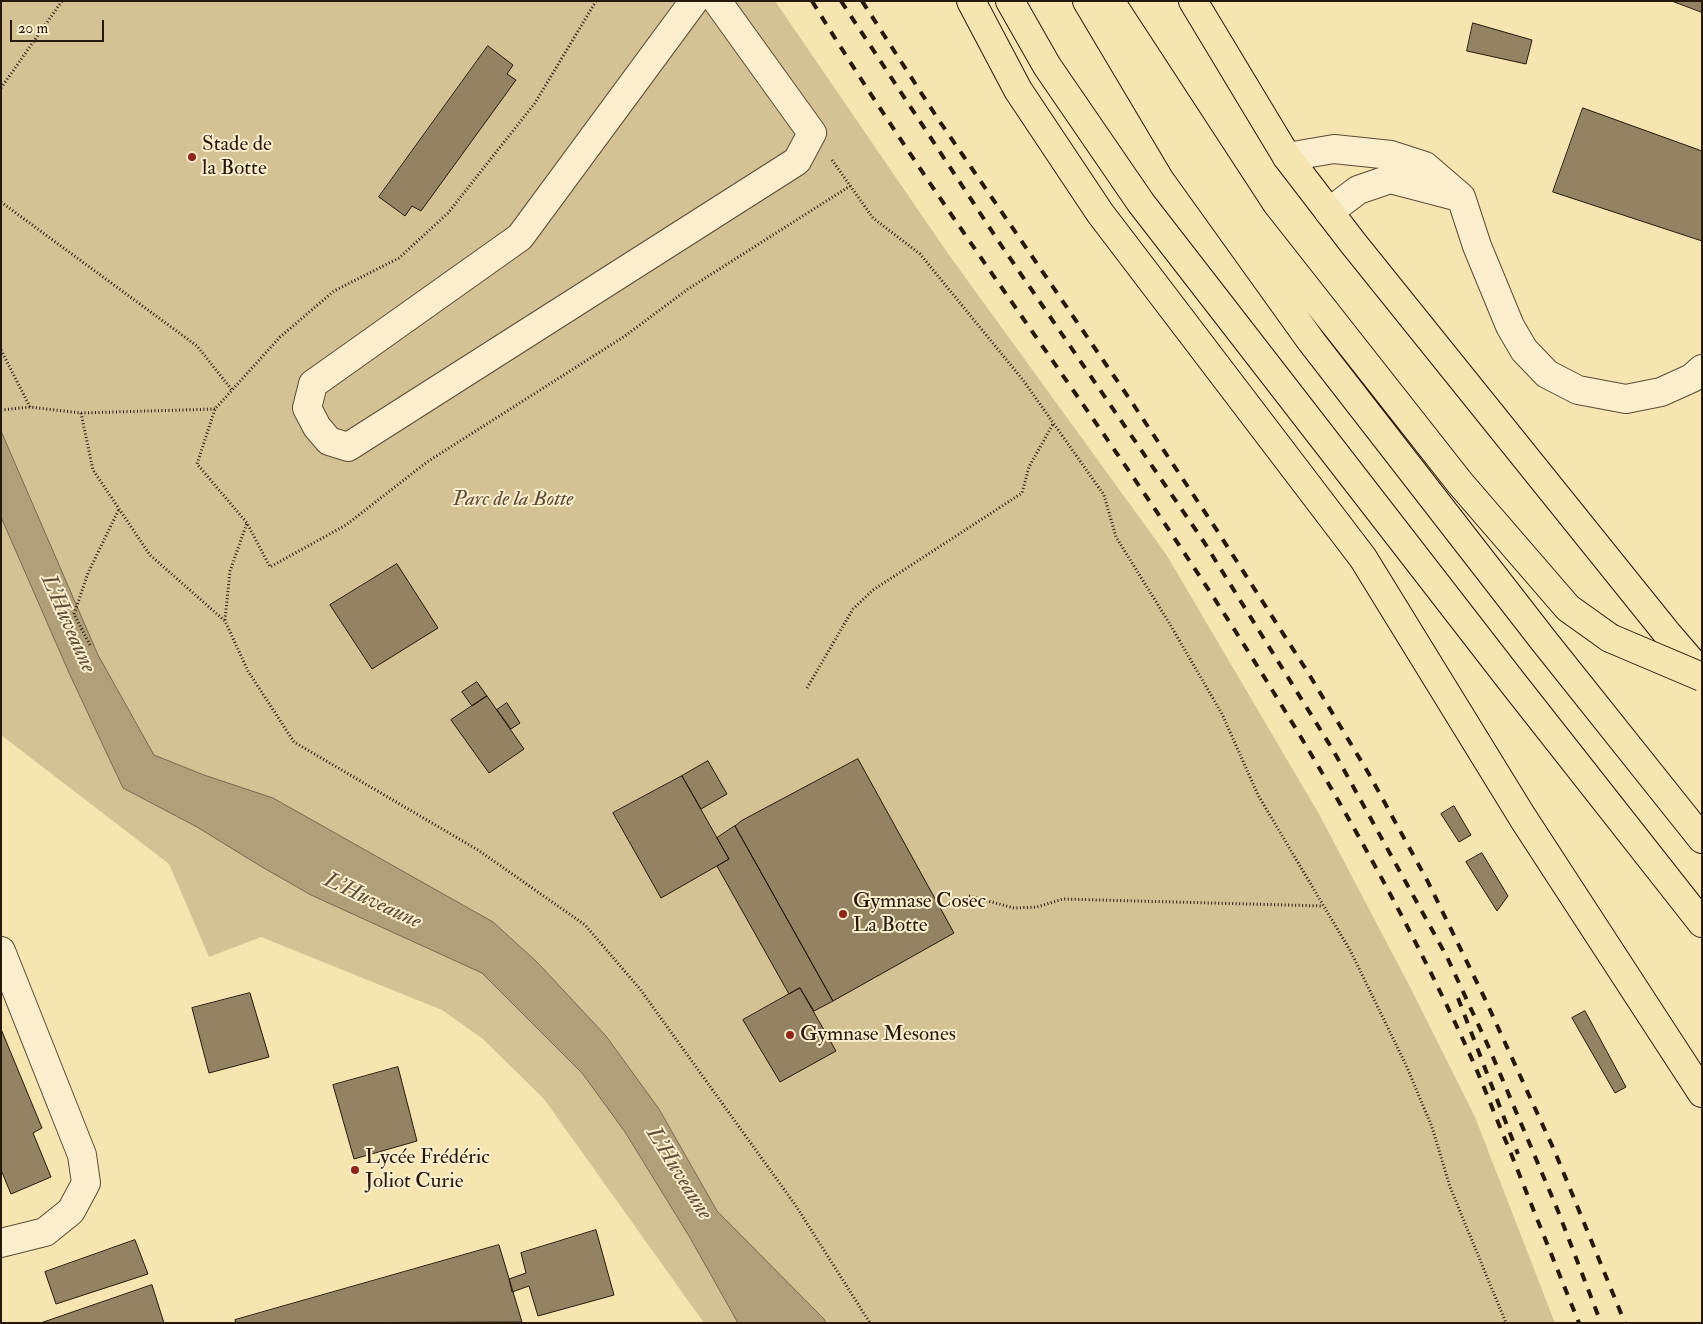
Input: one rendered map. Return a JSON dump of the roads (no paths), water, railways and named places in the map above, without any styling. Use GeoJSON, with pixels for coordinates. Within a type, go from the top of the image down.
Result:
{"type":"FeatureCollection","features":[{"type":"Feature","properties":{"kind":"main road"},"geometry":{"type":"LineString","coordinates":[[971,1],[1018,90],[1100,213],[1363,558],[1524,818],[1702,1093]]}},
{"type":"Feature","properties":{"kind":"main road"},"geometry":{"type":"LineString","coordinates":[[1010,1],[1047,66],[1141,203],[1513,684],[1702,923]]}},
{"type":"Feature","properties":{"kind":"main road"},"geometry":{"type":"LineString","coordinates":[[1087,1],[1184,164],[1306,333],[1544,641],[1702,840]]}},
{"type":"Feature","properties":{"kind":"main road"},"geometry":{"type":"LineString","coordinates":[[1110,1],[1259,228],[1466,490],[1568,608],[1610,638],[1702,676]]}},
{"type":"Feature","properties":{"kind":"main road"},"geometry":{"type":"LineString","coordinates":[[1193,1],[1287,157],[1702,676]]}},
{"type":"Feature","properties":{"kind":"street"},"geometry":{"type":"LineString","coordinates":[[694,1],[520,237],[313,384],[307,408],[317,427],[329,441],[348,447],[797,161],[812,133],[717,1]]}},
{"type":"Feature","properties":{"kind":"street"},"geometry":{"type":"LineString","coordinates":[[1287,157],[1334,149],[1391,155],[1425,166],[1461,198],[1477,246],[1510,326],[1524,350],[1547,374],[1578,390],[1626,398],[1661,392],[1692,378],[1702,369]]}},
{"type":"Feature","properties":{"kind":"street"},"geometry":{"type":"LineString","coordinates":[[1330,212],[1358,190],[1390,179],[1461,198]]}},
{"type":"Feature","properties":{"kind":"street"},"geometry":{"type":"LineString","coordinates":[[1,951],[82,1155],[86,1183],[71,1211],[46,1232],[1,1243]]}},
{"type":"Feature","properties":{"kind":"water","name":"L'Huveaune"},"geometry":{"type":"Polygon","coordinates":[[[1,431],[98,655],[154,755],[204,775],[273,798],[493,922],[537,962],[606,1036],[659,1109],[717,1211],[826,1323],[738,1323],[689,1236],[625,1132],[582,1073],[482,973],[311,895],[197,827],[123,788],[70,675],[1,517],[1,431]]]}},
{"type":"Feature","properties":{"kind":"railway"},"geometry":{"type":"LineString","coordinates":[[812,1],[925,176],[1161,518],[1218,605],[1274,693],[1355,830],[1430,970],[1453,1018],[1510,1151],[1579,1323]]}},
{"type":"Feature","properties":{"kind":"railway"},"geometry":{"type":"LineString","coordinates":[[841,1],[1001,245],[1204,542],[1333,750],[1447,957],[1490,1050],[1558,1211],[1601,1323]]}},
{"type":"Feature","properties":{"kind":"railway"},"geometry":{"type":"LineString","coordinates":[[862,1],[938,119],[1131,401],[1218,532],[1307,671],[1369,774],[1428,882],[1485,999],[1555,1152],[1625,1323]]}},
{"type":"Feature","properties":{"kind":"railway"},"geometry":{"type":"LineString","coordinates":[[1458,998],[1518,1154]]}},
{"type":"Feature","properties":{"kind":"place","name":"Stade de la Botte"},"geometry":{"type":"Point","coordinates":[192,157]}},
{"type":"Feature","properties":{"kind":"place","name":"Gymnase Cosec La Botte"},"geometry":{"type":"Point","coordinates":[843,914]}},
{"type":"Feature","properties":{"kind":"place","name":"Gymnase Mesones"},"geometry":{"type":"Point","coordinates":[790,1035]}},
{"type":"Feature","properties":{"kind":"place","name":"Lycée Frédéric Joliot Curie"},"geometry":{"type":"Point","coordinates":[355,1170]}},
{"type":"Feature","properties":{"kind":"park label","name":"Parc de la Botte"},"geometry":{"type":"Point","coordinates":[513,500]}}]}
